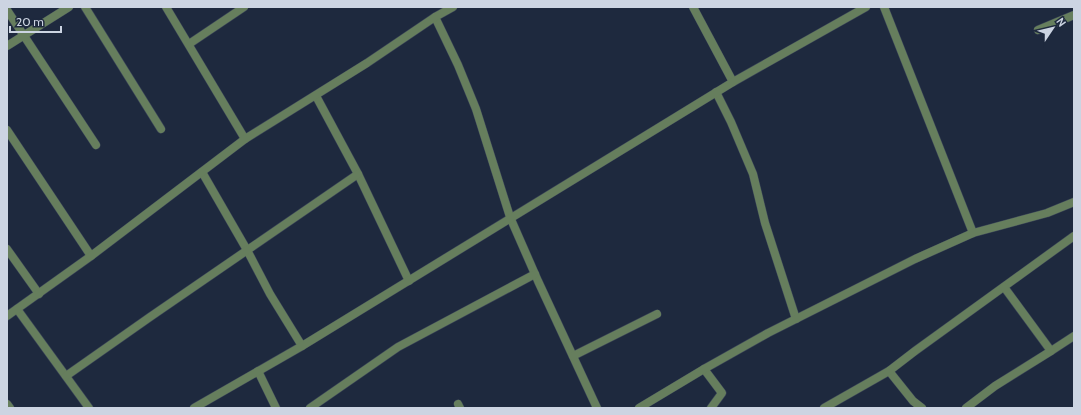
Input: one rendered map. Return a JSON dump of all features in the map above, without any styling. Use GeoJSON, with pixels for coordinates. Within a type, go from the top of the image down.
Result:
{"type":"FeatureCollection","features":[{"type":"Feature","properties":{"kind":"street"},"geometry":{"type":"LineString","coordinates":[[7,46],[69,7]]}},
{"type":"Feature","properties":{"kind":"street"},"geometry":{"type":"LineString","coordinates":[[85,7],[161,129]]}},
{"type":"Feature","properties":{"kind":"street"},"geometry":{"type":"LineString","coordinates":[[166,7],[245,139]]}},
{"type":"Feature","properties":{"kind":"street"},"geometry":{"type":"LineString","coordinates":[[189,44],[244,7]]}},
{"type":"Feature","properties":{"kind":"street"},"geometry":{"type":"LineString","coordinates":[[7,316],[91,256],[245,139],[316,96],[435,17],[453,7]]}},
{"type":"Feature","properties":{"kind":"street"},"geometry":{"type":"LineString","coordinates":[[693,7],[733,82]]}},
{"type":"Feature","properties":{"kind":"street"},"geometry":{"type":"LineString","coordinates":[[194,408],[302,346],[716,92],[866,7]]}},
{"type":"Feature","properties":{"kind":"street"},"geometry":{"type":"LineString","coordinates":[[884,7],[973,233]]}},
{"type":"Feature","properties":{"kind":"street"},"geometry":{"type":"LineString","coordinates":[[7,10],[96,145]]}},
{"type":"Feature","properties":{"kind":"street"},"geometry":{"type":"LineString","coordinates":[[1038,30],[1074,15]]}},
{"type":"Feature","properties":{"kind":"street"},"geometry":{"type":"LineString","coordinates":[[435,17],[458,65],[476,109],[510,217],[597,408]]}},
{"type":"Feature","properties":{"kind":"street"},"geometry":{"type":"LineString","coordinates":[[716,92],[753,174],[765,223],[796,319]]}},
{"type":"Feature","properties":{"kind":"street"},"geometry":{"type":"LineString","coordinates":[[316,96],[358,174],[409,281]]}},
{"type":"Feature","properties":{"kind":"street"},"geometry":{"type":"LineString","coordinates":[[7,130],[91,256]]}},
{"type":"Feature","properties":{"kind":"street"},"geometry":{"type":"LineString","coordinates":[[202,172],[247,250],[270,294],[302,346]]}},
{"type":"Feature","properties":{"kind":"street"},"geometry":{"type":"LineString","coordinates":[[66,376],[358,174]]}},
{"type":"Feature","properties":{"kind":"street"},"geometry":{"type":"LineString","coordinates":[[639,408],[704,369],[796,319],[903,264],[973,233],[1047,213],[1074,202]]}},
{"type":"Feature","properties":{"kind":"street"},"geometry":{"type":"LineString","coordinates":[[824,408],[889,371],[1074,236]]}},
{"type":"Feature","properties":{"kind":"street"},"geometry":{"type":"LineString","coordinates":[[7,249],[39,294]]}},
{"type":"Feature","properties":{"kind":"street"},"geometry":{"type":"LineString","coordinates":[[310,408],[398,347],[535,274]]}},
{"type":"Feature","properties":{"kind":"street"},"geometry":{"type":"LineString","coordinates":[[1004,287],[1052,351]]}},
{"type":"Feature","properties":{"kind":"street"},"geometry":{"type":"LineString","coordinates":[[17,308],[89,408]]}},
{"type":"Feature","properties":{"kind":"street"},"geometry":{"type":"LineString","coordinates":[[573,356],[657,314]]}},
{"type":"Feature","properties":{"kind":"street"},"geometry":{"type":"LineString","coordinates":[[966,408],[995,386],[1074,336]]}},
{"type":"Feature","properties":{"kind":"street"},"geometry":{"type":"LineString","coordinates":[[704,369],[722,393],[711,408]]}},
{"type":"Feature","properties":{"kind":"street"},"geometry":{"type":"LineString","coordinates":[[258,371],[276,408]]}},
{"type":"Feature","properties":{"kind":"street"},"geometry":{"type":"LineString","coordinates":[[889,371],[913,401],[922,408]]}},
{"type":"Feature","properties":{"kind":"street"},"geometry":{"type":"LineString","coordinates":[[7,404],[10,408]]}}]}
